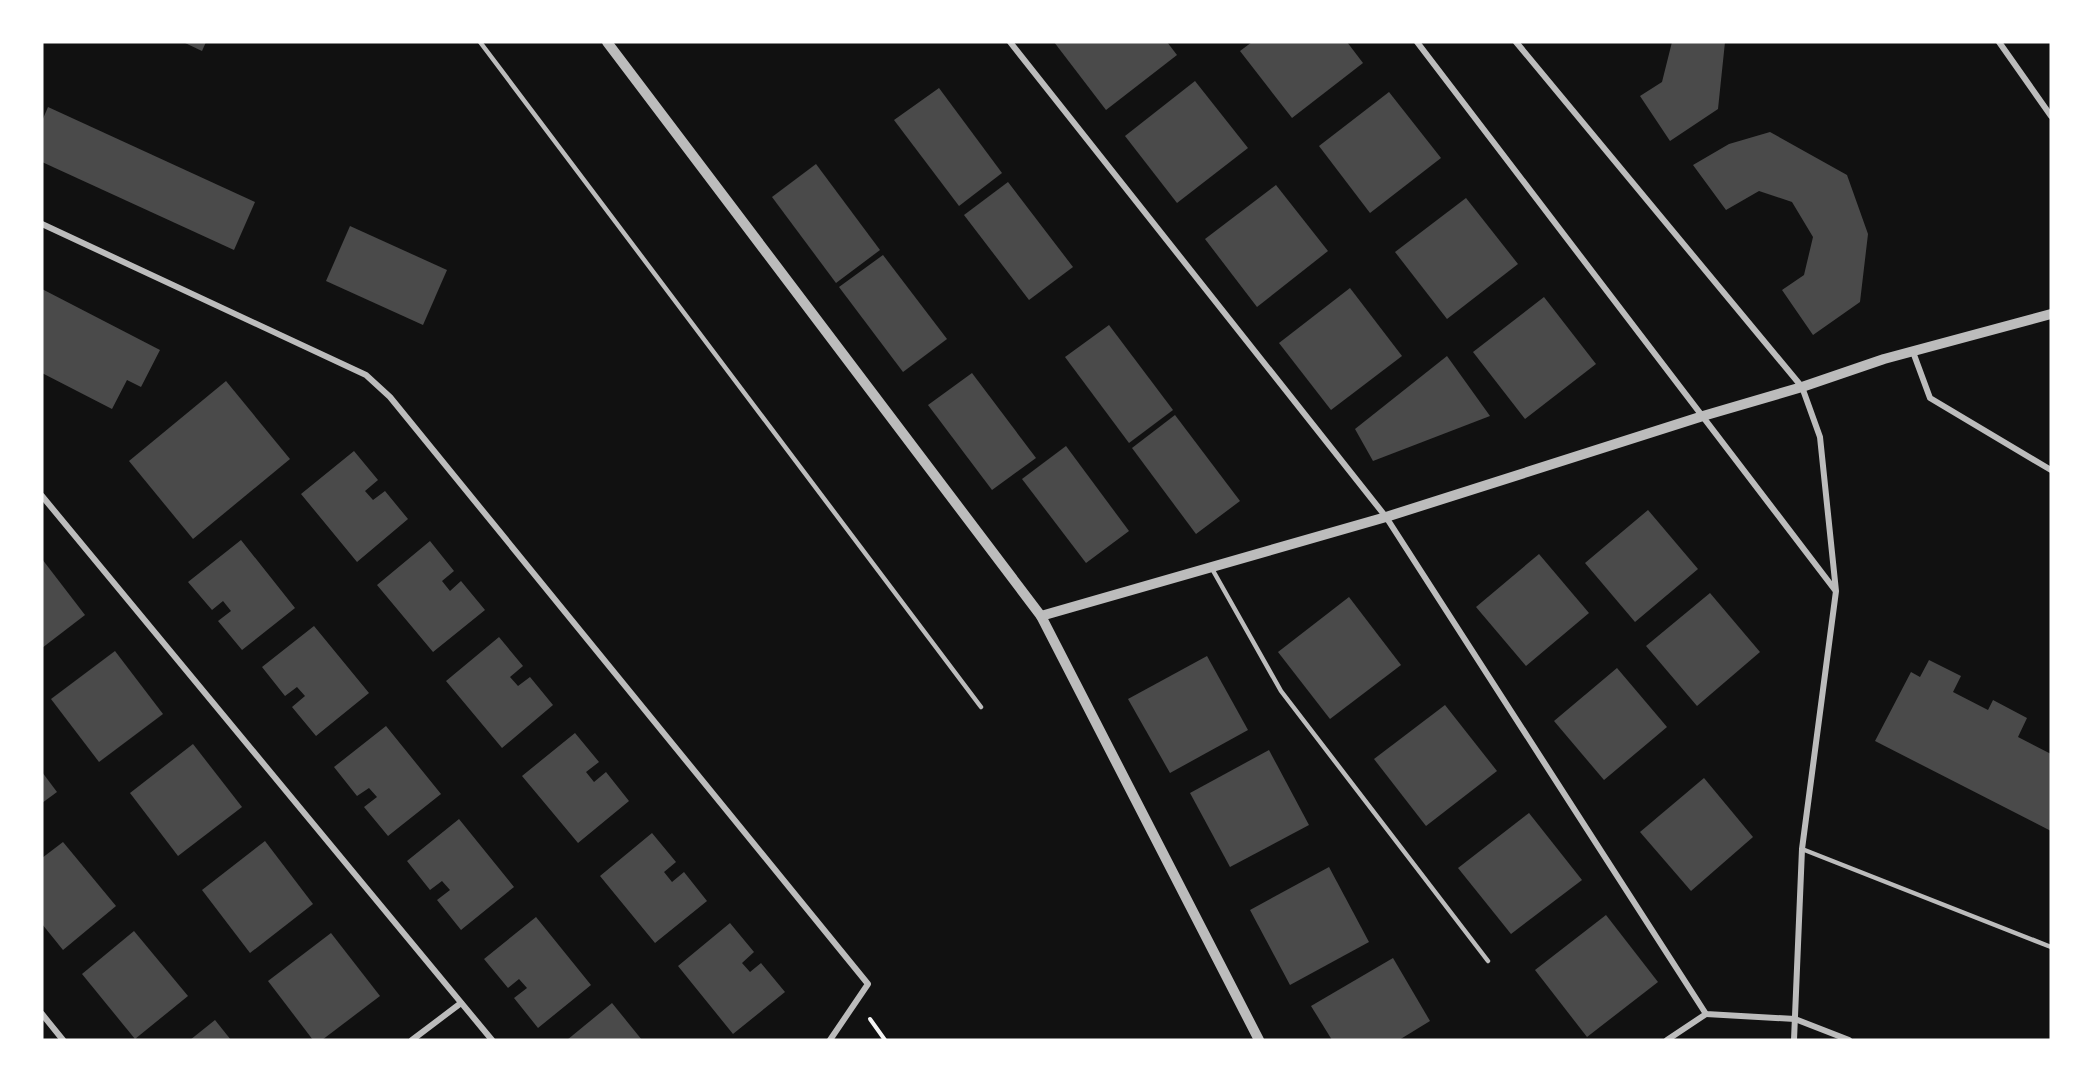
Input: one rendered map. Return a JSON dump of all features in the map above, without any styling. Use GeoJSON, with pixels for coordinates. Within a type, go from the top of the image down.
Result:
{"type":"FeatureCollection","features":[{"type":"Feature","properties":{"kind":"street"},"geometry":{"type":"LineString","coordinates":[[607,42],[1041,616],[1259,1040]]}},
{"type":"Feature","properties":{"kind":"street"},"geometry":{"type":"LineString","coordinates":[[1010,42],[1386,517],[1706,1014]]}},
{"type":"Feature","properties":{"kind":"street"},"geometry":{"type":"LineString","coordinates":[[1417,42],[1836,591]]}},
{"type":"Feature","properties":{"kind":"street"},"geometry":{"type":"LineString","coordinates":[[1516,42],[1802,387],[1820,437],[1836,591],[1802,849],[1794,1040]]}},
{"type":"Feature","properties":{"kind":"street"},"geometry":{"type":"LineString","coordinates":[[1999,42],[2051,116]]}},
{"type":"Feature","properties":{"kind":"street"},"geometry":{"type":"LineString","coordinates":[[42,224],[366,375],[390,397],[868,984],[830,1040]]}},
{"type":"Feature","properties":{"kind":"street"},"geometry":{"type":"LineString","coordinates":[[1041,616],[1386,517],[1912,352],[2051,314]]}},
{"type":"Feature","properties":{"kind":"street"},"geometry":{"type":"LineString","coordinates":[[1912,352],[1930,398],[2051,470]]}},
{"type":"Feature","properties":{"kind":"street"},"geometry":{"type":"LineString","coordinates":[[42,496],[492,1040]]}},
{"type":"Feature","properties":{"kind":"street"},"geometry":{"type":"LineString","coordinates":[[412,1040],[461,1003]]}},
{"type":"Feature","properties":{"kind":"street"},"geometry":{"type":"LineString","coordinates":[[42,1014],[63,1040]]}},
{"type":"Feature","properties":{"kind":"street"},"geometry":{"type":"LineString","coordinates":[[1667,1040],[1706,1014],[1795,1019],[1849,1040]]}},
{"type":"Feature","properties":{"kind":"lane"},"geometry":{"type":"LineString","coordinates":[[480,42],[981,707]]}},
{"type":"Feature","properties":{"kind":"lane"},"geometry":{"type":"LineString","coordinates":[[1211,567],[1281,691],[1488,961]]}},
{"type":"Feature","properties":{"kind":"lane"},"geometry":{"type":"LineString","coordinates":[[1802,849],[2051,947]]}},
{"type":"Feature","properties":{"kind":"building"},"geometry":{"type":"Polygon","coordinates":[[[183,42],[206,42],[202,51],[183,42]]]}},
{"type":"Feature","properties":{"kind":"building"},"geometry":{"type":"Polygon","coordinates":[[[1054,42],[1167,42],[1177,55],[1106,110],[1054,42]]]}},
{"type":"Feature","properties":{"kind":"building"},"geometry":{"type":"Polygon","coordinates":[[[1252,42],[1347,42],[1363,63],[1292,118],[1240,51],[1252,42]]]}},
{"type":"Feature","properties":{"kind":"building"},"geometry":{"type":"Polygon","coordinates":[[[1672,42],[1725,42],[1718,109],[1670,141],[1640,96],[1662,82],[1672,42]]]}},
{"type":"Feature","properties":{"kind":"building"},"geometry":{"type":"Polygon","coordinates":[[[1195,81],[1248,148],[1177,203],[1125,136],[1195,81]]]}},
{"type":"Feature","properties":{"kind":"building"},"geometry":{"type":"Polygon","coordinates":[[[939,88],[1002,173],[959,206],[894,120],[939,88]]]}},
{"type":"Feature","properties":{"kind":"building"},"geometry":{"type":"Polygon","coordinates":[[[1389,92],[1441,158],[1370,213],[1319,146],[1389,92]]]}},
{"type":"Feature","properties":{"kind":"building"},"geometry":{"type":"Polygon","coordinates":[[[48,107],[255,202],[234,250],[42,162],[42,121],[48,107]]]}},
{"type":"Feature","properties":{"kind":"building"},"geometry":{"type":"Polygon","coordinates":[[[1770,132],[1847,175],[1868,234],[1860,302],[1813,335],[1782,290],[1804,275],[1813,237],[1792,202],[1759,191],[1726,210],[1693,165],[1729,144],[1770,132]]]}},
{"type":"Feature","properties":{"kind":"building"},"geometry":{"type":"Polygon","coordinates":[[[816,164],[880,250],[836,283],[772,197],[816,164]]]}},
{"type":"Feature","properties":{"kind":"building"},"geometry":{"type":"Polygon","coordinates":[[[1008,182],[1073,267],[1029,300],[964,215],[1008,182]]]}},
{"type":"Feature","properties":{"kind":"building"},"geometry":{"type":"Polygon","coordinates":[[[1276,185],[1328,251],[1257,307],[1205,239],[1276,185]]]}},
{"type":"Feature","properties":{"kind":"building"},"geometry":{"type":"Polygon","coordinates":[[[1466,198],[1518,264],[1447,319],[1395,252],[1466,198]]]}},
{"type":"Feature","properties":{"kind":"building"},"geometry":{"type":"Polygon","coordinates":[[[350,226],[447,270],[423,325],[326,281],[350,226]]]}},
{"type":"Feature","properties":{"kind":"building"},"geometry":{"type":"Polygon","coordinates":[[[883,255],[947,339],[903,372],[839,287],[883,255]]]}},
{"type":"Feature","properties":{"kind":"building"},"geometry":{"type":"Polygon","coordinates":[[[1350,288],[1402,356],[1331,410],[1279,343],[1350,288]]]}},
{"type":"Feature","properties":{"kind":"building"},"geometry":{"type":"Polygon","coordinates":[[[42,289],[160,350],[141,387],[127,380],[112,409],[42,373],[42,289]]]}},
{"type":"Feature","properties":{"kind":"building"},"geometry":{"type":"Polygon","coordinates":[[[1544,297],[1596,364],[1525,419],[1473,352],[1544,297]]]}},
{"type":"Feature","properties":{"kind":"building"},"geometry":{"type":"Polygon","coordinates":[[[1109,325],[1173,410],[1129,443],[1065,357],[1109,325]]]}},
{"type":"Feature","properties":{"kind":"building"},"geometry":{"type":"Polygon","coordinates":[[[1447,356],[1490,416],[1373,461],[1355,429],[1447,356]]]}},
{"type":"Feature","properties":{"kind":"building"},"geometry":{"type":"Polygon","coordinates":[[[972,373],[1036,458],[992,490],[928,405],[972,373]]]}},
{"type":"Feature","properties":{"kind":"building"},"geometry":{"type":"Polygon","coordinates":[[[226,381],[290,459],[193,539],[129,461],[226,381]]]}},
{"type":"Feature","properties":{"kind":"building"},"geometry":{"type":"Polygon","coordinates":[[[1175,415],[1240,501],[1196,534],[1132,448],[1175,415]]]}},
{"type":"Feature","properties":{"kind":"building"},"geometry":{"type":"Polygon","coordinates":[[[1066,446],[1129,531],[1086,563],[1022,479],[1066,446]]]}},
{"type":"Feature","properties":{"kind":"building"},"geometry":{"type":"Polygon","coordinates":[[[354,451],[378,480],[365,491],[373,500],[385,491],[408,519],[357,562],[301,494],[354,451]]]}},
{"type":"Feature","properties":{"kind":"building"},"geometry":{"type":"Polygon","coordinates":[[[1648,510],[1698,569],[1635,622],[1585,563],[1648,510]]]}},
{"type":"Feature","properties":{"kind":"building"},"geometry":{"type":"Polygon","coordinates":[[[241,540],[295,608],[242,650],[218,621],[231,611],[223,601],[212,610],[188,582],[241,540]]]}},
{"type":"Feature","properties":{"kind":"building"},"geometry":{"type":"Polygon","coordinates":[[[430,541],[454,571],[442,581],[450,591],[461,581],[485,610],[433,652],[377,585],[430,541]]]}},
{"type":"Feature","properties":{"kind":"building"},"geometry":{"type":"Polygon","coordinates":[[[1539,554],[1589,613],[1526,666],[1476,607],[1539,554]]]}},
{"type":"Feature","properties":{"kind":"building"},"geometry":{"type":"Polygon","coordinates":[[[42,559],[85,615],[42,648],[42,559]]]}},
{"type":"Feature","properties":{"kind":"building"},"geometry":{"type":"Polygon","coordinates":[[[1710,593],[1760,652],[1697,706],[1646,646],[1710,593]]]}},
{"type":"Feature","properties":{"kind":"building"},"geometry":{"type":"Polygon","coordinates":[[[1349,597],[1401,665],[1330,719],[1278,652],[1349,597]]]}},
{"type":"Feature","properties":{"kind":"building"},"geometry":{"type":"Polygon","coordinates":[[[314,626],[369,693],[316,736],[292,707],[305,696],[297,687],[285,696],[262,667],[314,626]]]}},
{"type":"Feature","properties":{"kind":"building"},"geometry":{"type":"Polygon","coordinates":[[[499,637],[523,666],[510,677],[518,686],[530,677],[553,705],[502,748],[446,681],[499,637]]]}},
{"type":"Feature","properties":{"kind":"building"},"geometry":{"type":"Polygon","coordinates":[[[115,651],[163,714],[99,762],[51,699],[115,651]]]}},
{"type":"Feature","properties":{"kind":"building"},"geometry":{"type":"Polygon","coordinates":[[[1207,656],[1248,730],[1170,773],[1128,699],[1207,656]]]}},
{"type":"Feature","properties":{"kind":"building"},"geometry":{"type":"Polygon","coordinates":[[[1929,660],[1961,676],[1953,692],[1988,710],[1993,700],[2027,718],[2018,737],[2051,754],[2051,831],[1875,741],[1911,672],[1920,677],[1929,660]]]}},
{"type":"Feature","properties":{"kind":"building"},"geometry":{"type":"Polygon","coordinates":[[[1617,668],[1667,727],[1604,780],[1554,721],[1617,668]]]}},
{"type":"Feature","properties":{"kind":"building"},"geometry":{"type":"Polygon","coordinates":[[[1445,705],[1497,771],[1426,826],[1374,759],[1445,705]]]}},
{"type":"Feature","properties":{"kind":"building"},"geometry":{"type":"Polygon","coordinates":[[[386,726],[441,794],[388,836],[364,807],[377,797],[369,788],[357,796],[334,767],[386,726]]]}},
{"type":"Feature","properties":{"kind":"building"},"geometry":{"type":"Polygon","coordinates":[[[575,733],[599,762],[586,772],[594,782],[606,772],[629,801],[578,843],[522,776],[575,733]]]}},
{"type":"Feature","properties":{"kind":"building"},"geometry":{"type":"Polygon","coordinates":[[[193,744],[242,807],[178,856],[130,793],[193,744]]]}},
{"type":"Feature","properties":{"kind":"building"},"geometry":{"type":"Polygon","coordinates":[[[1269,750],[1309,825],[1230,867],[1190,793],[1269,750]]]}},
{"type":"Feature","properties":{"kind":"building"},"geometry":{"type":"Polygon","coordinates":[[[42,772],[57,792],[42,803],[42,772]]]}},
{"type":"Feature","properties":{"kind":"building"},"geometry":{"type":"Polygon","coordinates":[[[1704,778],[1753,837],[1691,891],[1640,832],[1704,778]]]}},
{"type":"Feature","properties":{"kind":"building"},"geometry":{"type":"Polygon","coordinates":[[[1529,813],[1582,880],[1511,934],[1458,868],[1529,813]]]}},
{"type":"Feature","properties":{"kind":"building"},"geometry":{"type":"Polygon","coordinates":[[[459,819],[514,887],[461,930],[437,900],[450,890],[442,881],[430,890],[407,861],[459,819]]]}},
{"type":"Feature","properties":{"kind":"building"},"geometry":{"type":"Polygon","coordinates":[[[652,833],[676,862],[664,872],[672,882],[684,872],[707,901],[655,943],[600,876],[652,833]]]}},
{"type":"Feature","properties":{"kind":"building"},"geometry":{"type":"Polygon","coordinates":[[[265,841],[313,904],[250,953],[202,890],[265,841]]]}},
{"type":"Feature","properties":{"kind":"building"},"geometry":{"type":"Polygon","coordinates":[[[63,842],[116,906],[63,950],[42,924],[42,858],[63,842]]]}},
{"type":"Feature","properties":{"kind":"building"},"geometry":{"type":"Polygon","coordinates":[[[1329,867],[1369,942],[1290,985],[1250,910],[1329,867]]]}},
{"type":"Feature","properties":{"kind":"building"},"geometry":{"type":"Polygon","coordinates":[[[1606,915],[1658,982],[1587,1037],[1535,970],[1606,915]]]}},
{"type":"Feature","properties":{"kind":"building"},"geometry":{"type":"Polygon","coordinates":[[[536,917],[591,985],[538,1028],[514,998],[527,988],[519,979],[508,988],[484,959],[536,917]]]}},
{"type":"Feature","properties":{"kind":"building"},"geometry":{"type":"Polygon","coordinates":[[[730,923],[754,952],[742,963],[750,972],[761,963],[785,992],[733,1034],[678,966],[730,923]]]}},
{"type":"Feature","properties":{"kind":"building"},"geometry":{"type":"Polygon","coordinates":[[[134,931],[188,996],[135,1039],[82,974],[134,931]]]}},
{"type":"Feature","properties":{"kind":"building"},"geometry":{"type":"Polygon","coordinates":[[[331,933],[380,996],[322,1040],[313,1040],[268,981],[331,933]]]}},
{"type":"Feature","properties":{"kind":"building"},"geometry":{"type":"Polygon","coordinates":[[[1393,958],[1430,1021],[1399,1040],[1332,1040],[1311,1006],[1393,958]]]}},
{"type":"Feature","properties":{"kind":"building"},"geometry":{"type":"Polygon","coordinates":[[[612,1003],[642,1040],[567,1040],[612,1003]]]}},
{"type":"Feature","properties":{"kind":"building"},"geometry":{"type":"Polygon","coordinates":[[[215,1020],[231,1040],[190,1040],[215,1020]]]}}]}
